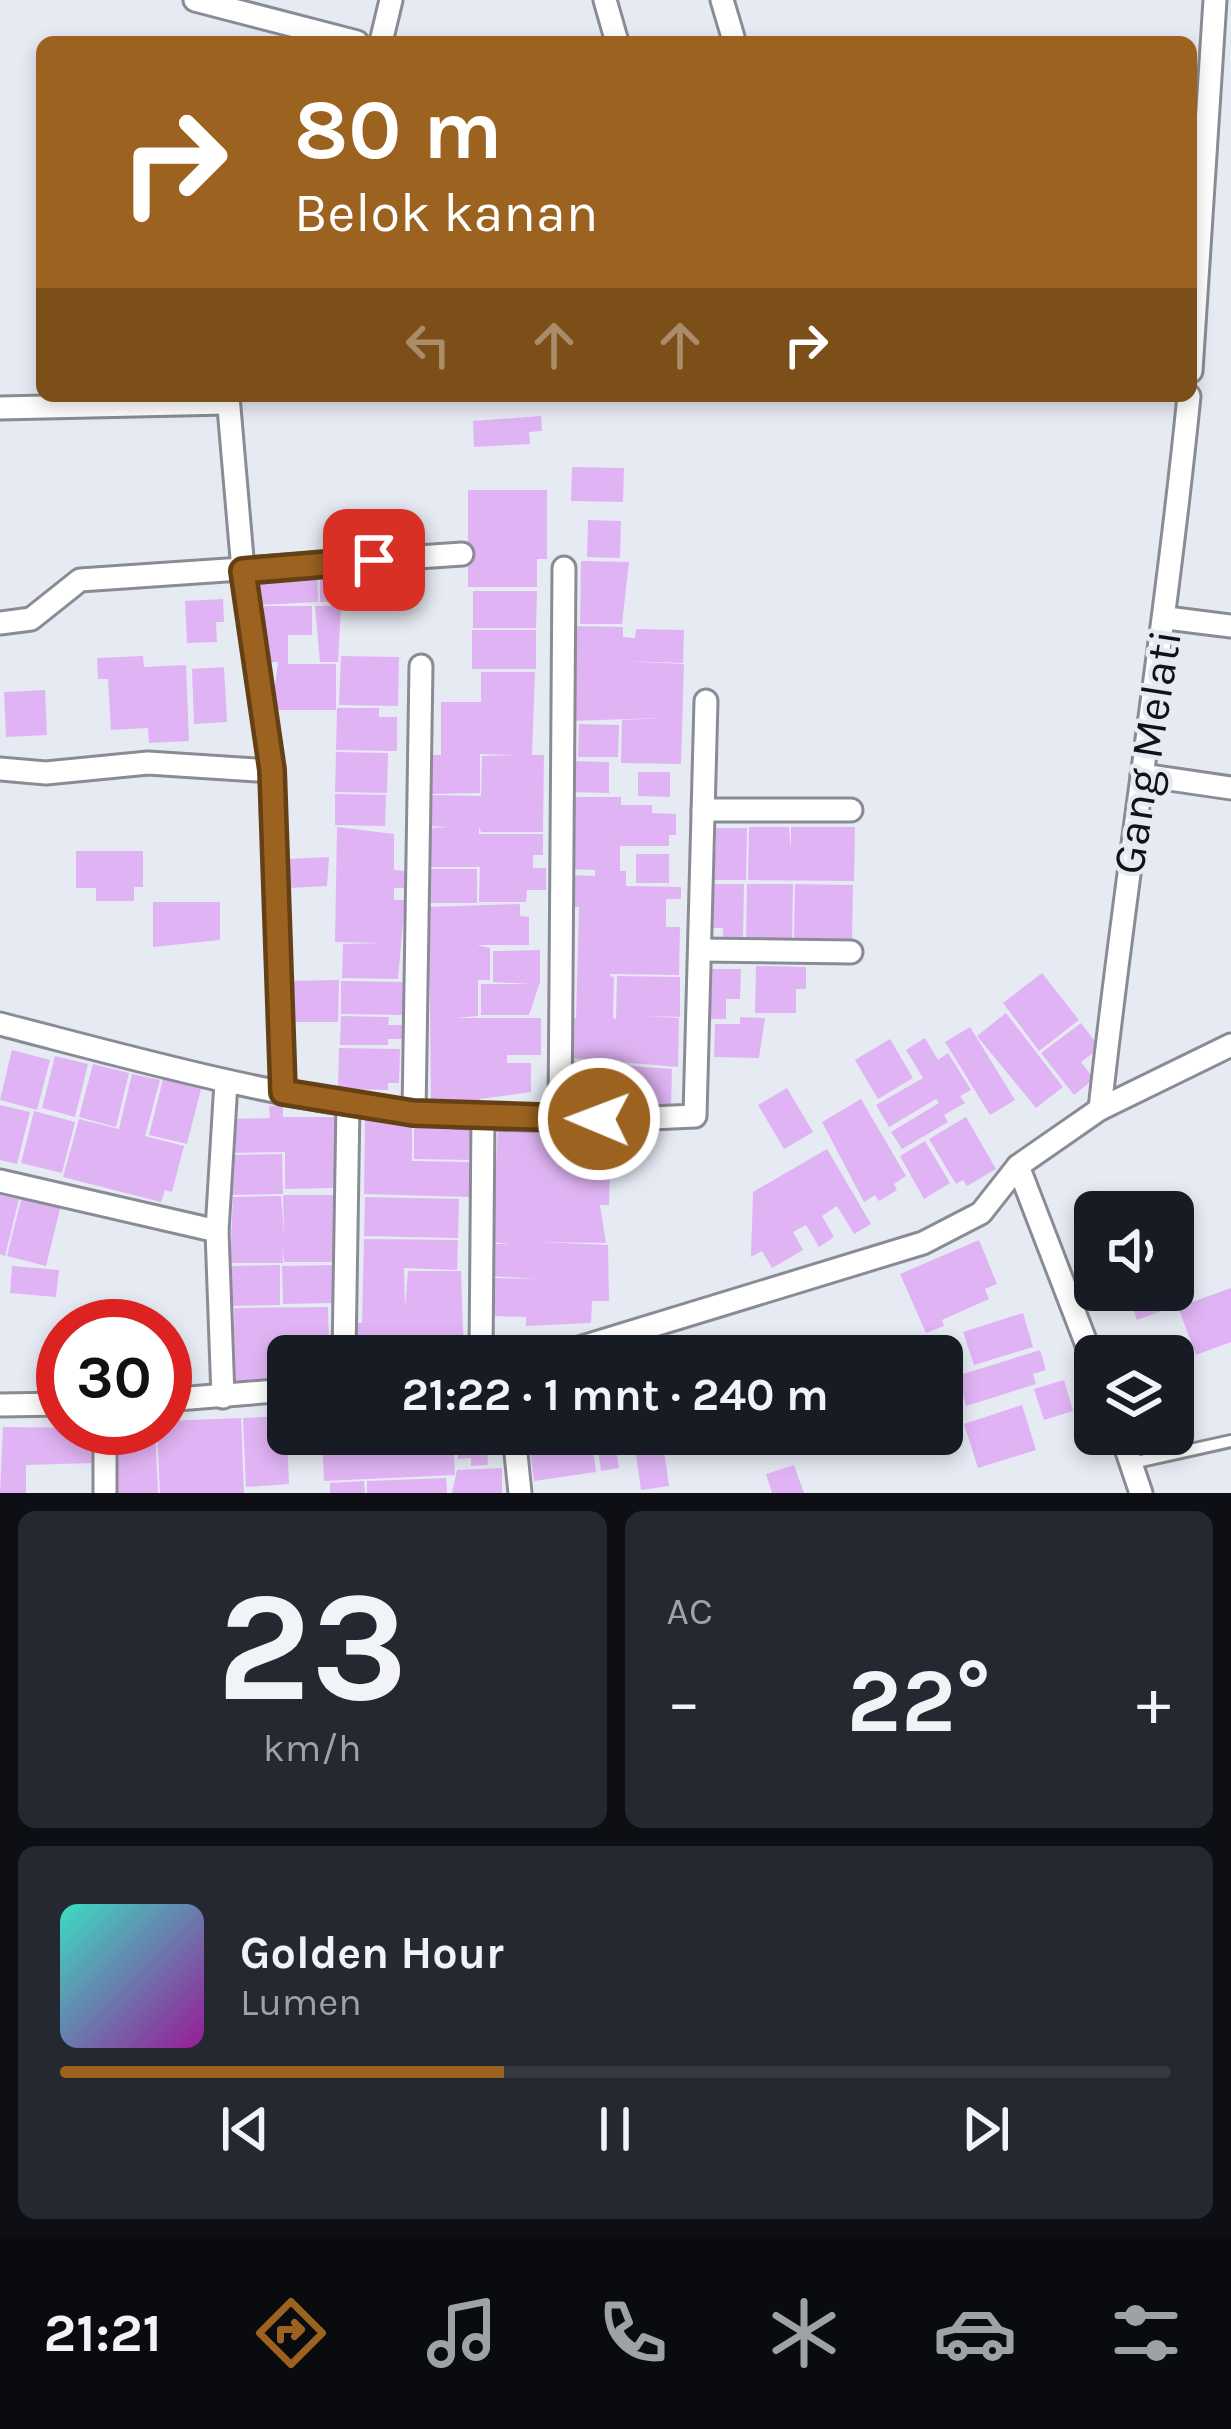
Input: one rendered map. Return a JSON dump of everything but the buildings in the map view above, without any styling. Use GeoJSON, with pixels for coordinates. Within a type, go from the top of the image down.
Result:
{"type":"FeatureCollection","features":[{"type":"Feature","properties":{"kind":"street"},"geometry":{"type":"LineString","coordinates":[[195,0],[334,36]]}},
{"type":"Feature","properties":{"kind":"street"},"geometry":{"type":"LineString","coordinates":[[383,36],[392,0]]}},
{"type":"Feature","properties":{"kind":"street"},"geometry":{"type":"LineString","coordinates":[[605,0],[615,36]]}},
{"type":"Feature","properties":{"kind":"street"},"geometry":{"type":"LineString","coordinates":[[722,0],[734,36]]}},
{"type":"Feature","properties":{"kind":"street"},"geometry":{"type":"LineString","coordinates":[[1197,217],[1220,100],[1215,0]]}},
{"type":"Feature","properties":{"kind":"street"},"geometry":{"type":"LineString","coordinates":[[0,408],[151,402]]}},
{"type":"Feature","properties":{"kind":"street"},"geometry":{"type":"LineString","coordinates":[[227,402],[243,571],[272,770],[283,1092]]}},
{"type":"Feature","properties":{"kind":"street","name":"Gang Melati"},"geometry":{"type":"LineString","coordinates":[[1100,1108],[1167,618],[1188,402]]}},
{"type":"Feature","properties":{"kind":"street"},"geometry":{"type":"LineString","coordinates":[[0,623],[31,620],[80,580],[461,554]]}},
{"type":"Feature","properties":{"kind":"street"},"geometry":{"type":"LineString","coordinates":[[560,1119],[564,568]]}},
{"type":"Feature","properties":{"kind":"street"},"geometry":{"type":"LineString","coordinates":[[1167,618],[1231,626]]}},
{"type":"Feature","properties":{"kind":"street"},"geometry":{"type":"LineString","coordinates":[[413,1113],[421,666]]}},
{"type":"Feature","properties":{"kind":"street"},"geometry":{"type":"LineString","coordinates":[[0,1024],[226,1082],[413,1113],[560,1119],[695,1116],[706,701]]}},
{"type":"Feature","properties":{"kind":"street"},"geometry":{"type":"LineString","coordinates":[[0,769],[46,773],[148,763],[272,770]]}},
{"type":"Feature","properties":{"kind":"street"},"geometry":{"type":"LineString","coordinates":[[1142,775],[1231,788]]}},
{"type":"Feature","properties":{"kind":"street"},"geometry":{"type":"LineString","coordinates":[[704,810],[851,809]]}},
{"type":"Feature","properties":{"kind":"street"},"geometry":{"type":"LineString","coordinates":[[700,950],[851,952]]}},
{"type":"Feature","properties":{"kind":"street"},"geometry":{"type":"LineString","coordinates":[[622,1335],[923,1244],[981,1213],[1018,1166],[1100,1108],[1231,1045]]}},
{"type":"Feature","properties":{"kind":"street"},"geometry":{"type":"LineString","coordinates":[[223,1397],[217,1231],[226,1082]]}},
{"type":"Feature","properties":{"kind":"street"},"geometry":{"type":"LineString","coordinates":[[344,1335],[348,1103]]}},
{"type":"Feature","properties":{"kind":"street"},"geometry":{"type":"LineString","coordinates":[[481,1335],[483,1116]]}},
{"type":"Feature","properties":{"kind":"street"},"geometry":{"type":"LineString","coordinates":[[1018,1166],[1083,1335]]}},
{"type":"Feature","properties":{"kind":"street"},"geometry":{"type":"LineString","coordinates":[[0,1180],[217,1231]]}},
{"type":"Feature","properties":{"kind":"street"},"geometry":{"type":"LineString","coordinates":[[192,1399],[267,1392]]}},
{"type":"Feature","properties":{"kind":"street"},"geometry":{"type":"LineString","coordinates":[[0,1405],[36,1404]]}},
{"type":"Feature","properties":{"kind":"street"},"geometry":{"type":"LineString","coordinates":[[105,1493],[106,1455]]}},
{"type":"Feature","properties":{"kind":"street"},"geometry":{"type":"LineString","coordinates":[[516,1455],[520,1493]]}},
{"type":"Feature","properties":{"kind":"street"},"geometry":{"type":"LineString","coordinates":[[1129,1455],[1141,1493]]}},
{"type":"Feature","properties":{"kind":"lane"},"geometry":{"type":"LineString","coordinates":[[1132,1462],[1231,1441]]}},
{"type":"Feature","properties":{"kind":"route"},"geometry":{"type":"LineString","coordinates":[[374,560],[243,571],[272,770],[283,1092],[413,1113],[599,1119]]}}]}
